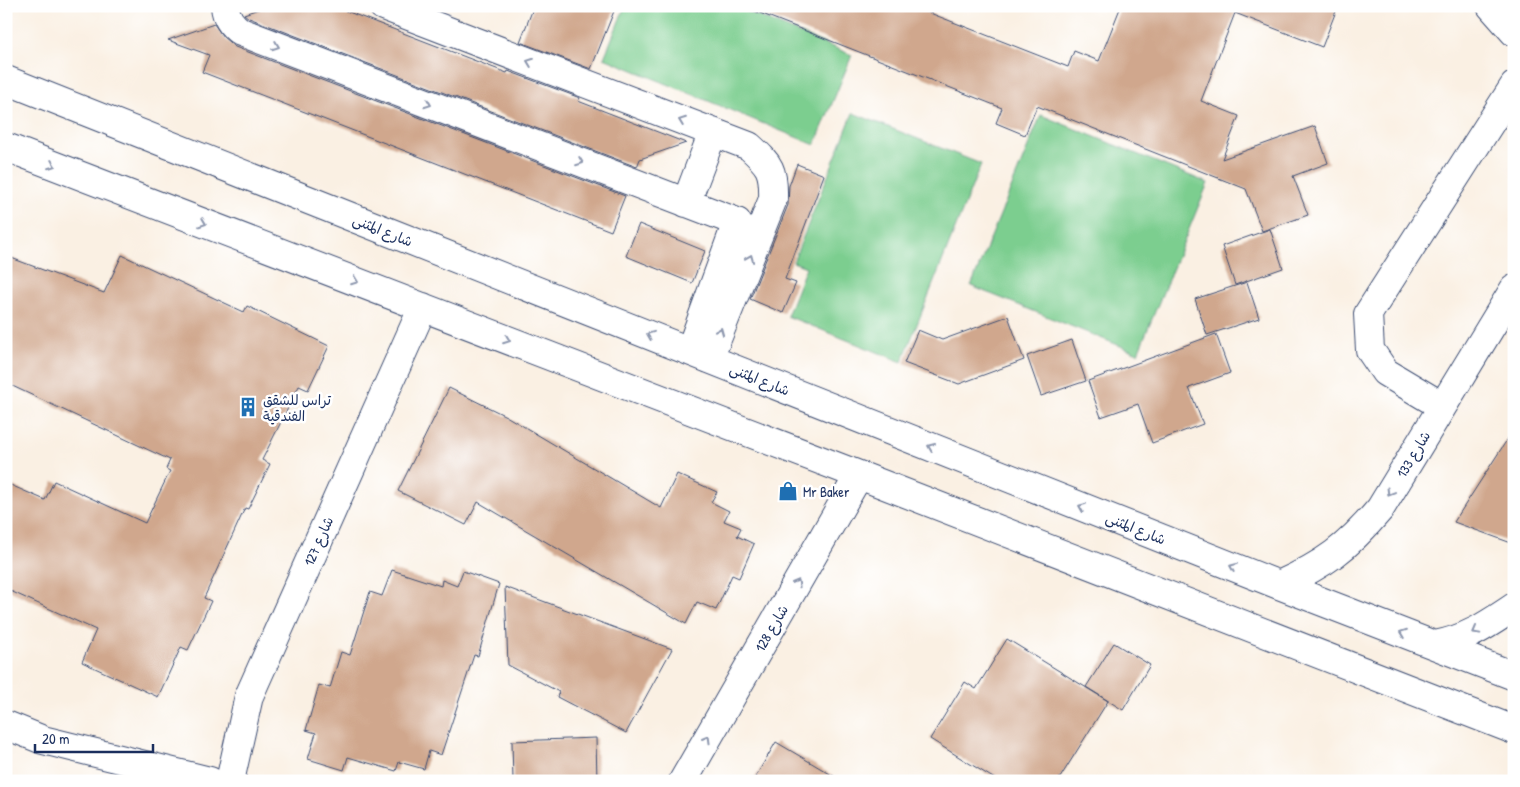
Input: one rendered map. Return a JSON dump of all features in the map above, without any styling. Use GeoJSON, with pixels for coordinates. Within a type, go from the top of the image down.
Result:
{"type":"FeatureCollection","features":[{"type":"Feature","properties":{"kind":"street"},"geometry":{"type":"LineString","coordinates":[[225,6],[225,15],[232,26],[241,32],[738,222],[700,355]]}},
{"type":"Feature","properties":{"kind":"street"},"geometry":{"type":"LineString","coordinates":[[383,6],[749,146],[765,161],[774,179],[773,199],[700,355]]}},
{"type":"Feature","properties":{"kind":"street"},"geometry":{"type":"LineString","coordinates":[[1491,6],[1514,32]]}},
{"type":"Feature","properties":{"kind":"street","name":"شارع المثنى"},"geometry":{"type":"LineString","coordinates":[[6,80],[1278,585],[1514,676]]}},
{"type":"Feature","properties":{"kind":"street"},"geometry":{"type":"LineString","coordinates":[[1442,406],[1385,372],[1370,350],[1368,314],[1514,86]]}},
{"type":"Feature","properties":{"kind":"street"},"geometry":{"type":"LineString","coordinates":[[686,203],[713,132]]}},
{"type":"Feature","properties":{"kind":"street"},"geometry":{"type":"LineString","coordinates":[[6,147],[1514,730]]}},
{"type":"Feature","properties":{"kind":"street","name":"شارع 133"},"geometry":{"type":"LineString","coordinates":[[1278,585],[1308,571],[1335,555],[1360,533],[1380,509],[1514,289]]}},
{"type":"Feature","properties":{"kind":"street","name":"شارع 127"},"geometry":{"type":"LineString","coordinates":[[230,781],[249,696],[423,308]]}},
{"type":"Feature","properties":{"kind":"street","name":"شارع 128"},"geometry":{"type":"LineString","coordinates":[[683,781],[859,476]]}},
{"type":"Feature","properties":{"kind":"street"},"geometry":{"type":"LineString","coordinates":[[1435,645],[1464,638],[1514,607]]}},
{"type":"Feature","properties":{"kind":"street"},"geometry":{"type":"LineString","coordinates":[[6,725],[44,740],[210,781]]}},
{"type":"Feature","properties":{"kind":"green space"},"geometry":{"type":"Polygon","coordinates":[[[625,6],[734,6],[852,55],[815,145],[604,58],[625,6]]]}},
{"type":"Feature","properties":{"kind":"green space"},"geometry":{"type":"Polygon","coordinates":[[[853,113],[981,164],[902,362],[787,316],[806,267],[793,262],[853,113]]]}},
{"type":"Feature","properties":{"kind":"green space"},"geometry":{"type":"Polygon","coordinates":[[[1041,115],[1208,183],[1138,353],[971,286],[1041,115]]]}},
{"type":"Feature","properties":{"kind":"building"},"geometry":{"type":"Polygon","coordinates":[[[267,6],[333,6],[507,73],[508,71],[580,98],[578,101],[686,143],[640,159],[637,167],[249,18],[244,14],[267,6]]]}},
{"type":"Feature","properties":{"kind":"building"},"geometry":{"type":"Polygon","coordinates":[[[534,6],[616,6],[591,69],[520,42],[534,6]]]}},
{"type":"Feature","properties":{"kind":"building"},"geometry":{"type":"Polygon","coordinates":[[[747,6],[912,6],[1068,67],[1074,51],[1099,61],[1121,6],[1338,6],[1322,47],[1235,13],[1201,101],[1239,116],[1222,159],[1315,126],[1328,163],[1293,176],[1308,215],[1262,231],[1246,189],[1037,106],[1025,135],[996,123],[1002,108],[747,8],[747,6]]]}},
{"type":"Feature","properties":{"kind":"building"},"geometry":{"type":"Polygon","coordinates":[[[214,24],[223,37],[235,47],[625,196],[611,231],[202,72],[209,55],[168,40],[214,24]]]}},
{"type":"Feature","properties":{"kind":"building"},"geometry":{"type":"Polygon","coordinates":[[[797,164],[824,175],[785,279],[796,283],[783,313],[750,299],[788,205],[789,186],[797,164]]]}},
{"type":"Feature","properties":{"kind":"building"},"geometry":{"type":"Polygon","coordinates":[[[639,224],[705,251],[692,283],[626,256],[639,224]]]}},
{"type":"Feature","properties":{"kind":"building"},"geometry":{"type":"Polygon","coordinates":[[[1270,229],[1283,268],[1235,285],[1222,246],[1270,229]]]}},
{"type":"Feature","properties":{"kind":"building"},"geometry":{"type":"Polygon","coordinates":[[[122,255],[244,312],[247,306],[329,346],[308,390],[299,386],[262,460],[270,464],[248,509],[245,508],[204,598],[211,601],[188,650],[181,647],[158,697],[82,662],[96,630],[6,589],[6,483],[45,500],[54,481],[145,523],[170,471],[166,469],[170,460],[6,383],[6,256],[104,293],[122,255]]]}},
{"type":"Feature","properties":{"kind":"building"},"geometry":{"type":"Polygon","coordinates":[[[1247,282],[1259,318],[1207,335],[1195,299],[1247,282]]]}},
{"type":"Feature","properties":{"kind":"building"},"geometry":{"type":"Polygon","coordinates":[[[1008,316],[1024,360],[959,384],[904,363],[918,330],[942,340],[1008,316]]]}},
{"type":"Feature","properties":{"kind":"building"},"geometry":{"type":"Polygon","coordinates":[[[1216,334],[1230,373],[1189,388],[1203,424],[1152,443],[1138,404],[1101,417],[1088,381],[1216,334]]]}},
{"type":"Feature","properties":{"kind":"building"},"geometry":{"type":"Polygon","coordinates":[[[1072,340],[1086,381],[1041,396],[1027,356],[1072,340]]]}},
{"type":"Feature","properties":{"kind":"building"},"geometry":{"type":"Polygon","coordinates":[[[449,388],[506,416],[661,508],[677,474],[717,492],[711,502],[729,511],[724,521],[741,528],[737,536],[754,544],[739,578],[732,575],[716,610],[697,602],[686,624],[478,502],[466,525],[398,491],[449,388]]]}},
{"type":"Feature","properties":{"kind":"building"},"geometry":{"type":"Polygon","coordinates":[[[1514,429],[1514,544],[1454,522],[1514,429]]]}},
{"type":"Feature","properties":{"kind":"building"},"geometry":{"type":"Polygon","coordinates":[[[392,570],[441,586],[442,580],[457,586],[463,571],[499,584],[478,656],[474,655],[441,755],[429,751],[424,769],[399,762],[396,771],[348,757],[344,770],[308,759],[316,733],[306,730],[319,685],[330,688],[341,652],[350,655],[370,592],[382,596],[392,570]]]}},
{"type":"Feature","properties":{"kind":"building"},"geometry":{"type":"Polygon","coordinates":[[[505,587],[672,649],[626,733],[557,697],[559,692],[508,665],[505,587]]]}},
{"type":"Feature","properties":{"kind":"building"},"geometry":{"type":"Polygon","coordinates":[[[1007,639],[1108,701],[1058,781],[998,781],[930,739],[965,682],[976,689],[1007,639]]]}},
{"type":"Feature","properties":{"kind":"building"},"geometry":{"type":"Polygon","coordinates":[[[1114,643],[1150,665],[1123,710],[1086,687],[1114,643]]]}},
{"type":"Feature","properties":{"kind":"building"},"geometry":{"type":"Polygon","coordinates":[[[596,738],[597,781],[513,781],[512,741],[596,738]]]}},
{"type":"Feature","properties":{"kind":"building"},"geometry":{"type":"Polygon","coordinates":[[[776,742],[842,781],[753,781],[776,742]]]}},
{"type":"Feature","properties":{"kind":"place","name":"تراس للشقق الفندقية"},"geometry":{"type":"Point","coordinates":[248,407]}},
{"type":"Feature","properties":{"kind":"place","name":"Mr Baker"},"geometry":{"type":"Point","coordinates":[788,491]}}]}
